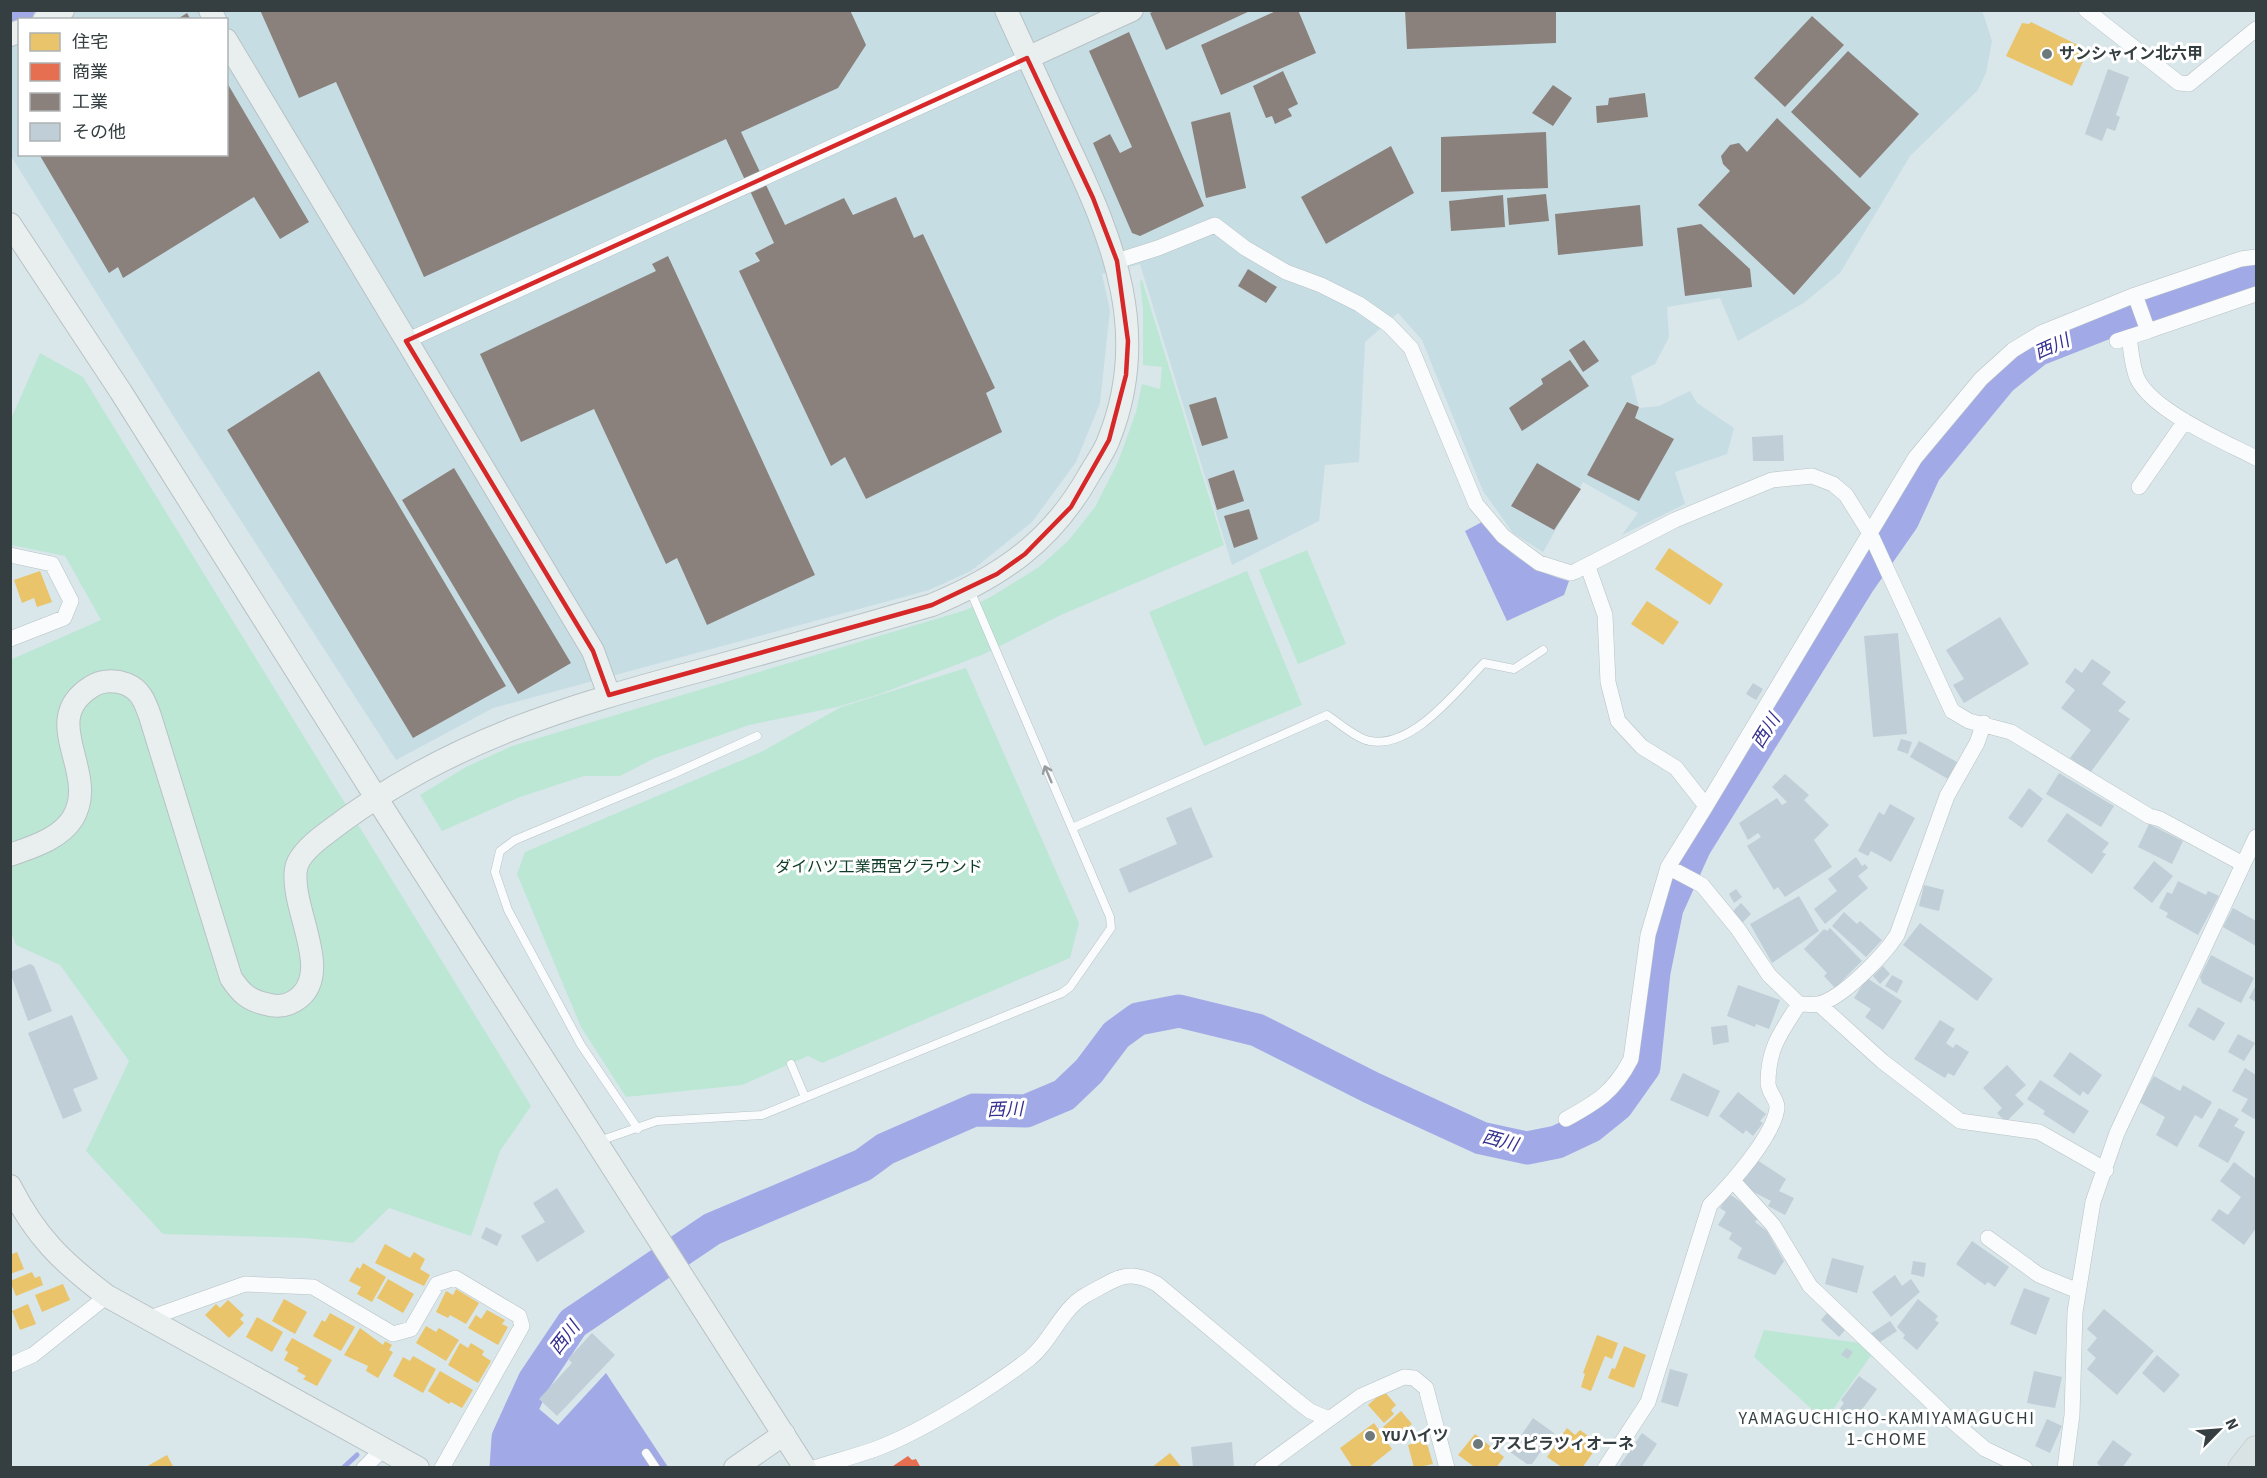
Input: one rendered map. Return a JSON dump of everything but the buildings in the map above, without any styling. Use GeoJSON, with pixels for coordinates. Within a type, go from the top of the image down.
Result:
{"type":"FeatureCollection","features":[{"type":"Feature","properties":{"kind":"main road"},"geometry":{"type":"LineString","coordinates":[[2241,1467],[2256,1449]]}},
{"type":"Feature","properties":{"kind":"street"},"geometry":{"type":"LineString","coordinates":[[48,18],[63,10]]}},
{"type":"Feature","properties":{"kind":"street"},"geometry":{"type":"LineString","coordinates":[[10,855],[62,832],[73,817],[81,783],[67,731],[69,708],[81,693],[94,685],[112,681],[128,684],[141,694],[150,716],[231,978],[242,995],[277,1007],[292,1004],[305,992],[312,975],[312,951],[295,890],[296,867],[313,844],[377,799],[464,748],[505,730],[609,694],[898,615],[969,590],[1025,554],[1071,507],[1109,440],[1126,375],[1127,309],[1117,261],[1093,198],[1006,10]]}},
{"type":"Feature","properties":{"kind":"street"},"geometry":{"type":"LineString","coordinates":[[405,341],[1132,10]]}},
{"type":"Feature","properties":{"kind":"street"},"geometry":{"type":"LineString","coordinates":[[2086,10],[2180,83],[2189,84],[2256,28]]}},
{"type":"Feature","properties":{"kind":"street"},"geometry":{"type":"LineString","coordinates":[[228,43],[593,651],[609,694]]}},
{"type":"Feature","properties":{"kind":"street"},"geometry":{"type":"LineString","coordinates":[[10,224],[121,392],[377,799],[805,1467]]}},
{"type":"Feature","properties":{"kind":"street"},"geometry":{"type":"LineString","coordinates":[[1117,261],[1158,248],[1215,225],[1245,248],[1286,272],[1322,285],[1359,304],[1389,325],[1411,348],[1476,504],[1496,528],[1539,563],[1571,573],[1588,567],[1674,520],[1772,480],[1812,476],[1833,484],[1846,495],[1873,539],[1952,711],[1969,721],[1984,723],[2011,732],[2149,816],[2160,819],[2243,864]]}},
{"type":"Feature","properties":{"kind":"street"},"geometry":{"type":"LineString","coordinates":[[1566,1119],[1602,1099],[1622,1076],[1631,1059],[1647,935],[1668,867],[1873,539],[1916,458],[1980,379],[2013,350],[2041,333],[2241,259],[2256,257]]}},
{"type":"Feature","properties":{"kind":"street"},"geometry":{"type":"LineString","coordinates":[[2256,294],[2146,327],[2123,339],[2143,389],[2185,421],[2256,458]]}},
{"type":"Feature","properties":{"kind":"street"},"geometry":{"type":"LineString","coordinates":[[2136,298],[2146,327]]}},
{"type":"Feature","properties":{"kind":"street"},"geometry":{"type":"LineString","coordinates":[[2139,487],[2185,421]]}},
{"type":"Feature","properties":{"kind":"street"},"geometry":{"type":"LineString","coordinates":[[10,555],[52,564],[71,601],[64,618],[10,639]]}},
{"type":"Feature","properties":{"kind":"street"},"geometry":{"type":"LineString","coordinates":[[1588,567],[1605,615],[1608,682],[1618,721],[1642,747],[1676,768],[1706,806]]}},
{"type":"Feature","properties":{"kind":"street"},"geometry":{"type":"LineString","coordinates":[[1668,867],[1702,885],[1738,929],[1768,975],[1799,1004],[1819,1004],[1835,996],[1886,951],[1897,935],[1947,796],[1977,743],[1984,723]]}},
{"type":"Feature","properties":{"kind":"street"},"geometry":{"type":"LineString","coordinates":[[2065,1467],[2072,1415],[2074,1312],[2093,1202],[2117,1133],[2256,837]]}},
{"type":"Feature","properties":{"kind":"street"},"geometry":{"type":"LineString","coordinates":[[1605,1467],[1648,1402],[1710,1205],[1733,1181],[1773,1126],[1778,1106],[1767,1086],[1774,1042],[1799,1004]]}},
{"type":"Feature","properties":{"kind":"street"},"geometry":{"type":"LineString","coordinates":[[1819,1004],[1882,1061],[1960,1121],[2039,1132],[2106,1170]]}},
{"type":"Feature","properties":{"kind":"street"},"geometry":{"type":"LineString","coordinates":[[1733,1181],[1773,1225],[1810,1286],[1953,1422],[1985,1449],[2025,1467]]}},
{"type":"Feature","properties":{"kind":"street"},"geometry":{"type":"LineString","coordinates":[[10,1186],[33,1226],[64,1264],[107,1296],[417,1467]]}},
{"type":"Feature","properties":{"kind":"street"},"geometry":{"type":"LineString","coordinates":[[1988,1238],[2038,1275],[2078,1291]]}},
{"type":"Feature","properties":{"kind":"street"},"geometry":{"type":"LineString","coordinates":[[814,1467],[887,1445],[930,1423],[1030,1358],[1051,1336],[1069,1307],[1083,1297],[1129,1274],[1139,1275],[1157,1284],[1310,1411],[1329,1419]]}},
{"type":"Feature","properties":{"kind":"street"},"geometry":{"type":"LineString","coordinates":[[147,1318],[245,1284],[313,1287],[393,1334],[411,1329],[436,1284],[455,1278],[519,1316],[522,1326],[442,1467]]}},
{"type":"Feature","properties":{"kind":"street"},"geometry":{"type":"LineString","coordinates":[[10,1365],[33,1355],[107,1296]]}},
{"type":"Feature","properties":{"kind":"street"},"geometry":{"type":"LineString","coordinates":[[1262,1467],[1361,1396],[1404,1377],[1414,1378],[1426,1388],[1447,1467]]}},
{"type":"Feature","properties":{"kind":"street"},"geometry":{"type":"LineString","coordinates":[[735,1467],[784,1434]]}},
{"type":"Feature","properties":{"kind":"street"},"geometry":{"type":"LineString","coordinates":[[364,1467],[383,1449]]}},
{"type":"Feature","properties":{"kind":"lane"},"geometry":{"type":"LineString","coordinates":[[598,1141],[657,1121],[762,1115],[1062,993],[1070,987],[1112,928],[1110,917],[969,590]]}},
{"type":"Feature","properties":{"kind":"lane"},"geometry":{"type":"LineString","coordinates":[[1072,828],[1327,715],[1369,741],[1391,741],[1415,730],[1484,663],[1514,669],[1543,650]]}},
{"type":"Feature","properties":{"kind":"lane"},"geometry":{"type":"LineString","coordinates":[[638,1129],[581,1045],[508,910],[495,872],[500,851],[514,840],[673,774],[757,736]]}},
{"type":"Feature","properties":{"kind":"lane"},"geometry":{"type":"LineString","coordinates":[[791,1064],[805,1097]]}},
{"type":"Feature","properties":{"kind":"lane"},"geometry":{"type":"LineString","coordinates":[[646,1453],[656,1467]]}},
{"type":"Feature","properties":{"kind":"highlighted area"},"geometry":{"type":"Polygon","coordinates":[[[1027,58],[1093,198],[1117,261],[1128,341],[1126,375],[1109,440],[1071,507],[1025,554],[997,574],[932,605],[609,695],[593,651],[406,341],[1027,58]]]}},
{"type":"Feature","properties":{"kind":"shaded area"},"geometry":{"type":"Polygon","coordinates":[[[1982,10],[1992,41],[1986,73],[1978,90],[1910,156],[1840,273],[1805,302],[1738,341],[1720,298],[1667,307],[1669,337],[1655,364],[1631,376],[1639,408],[1659,406],[1690,391],[1697,403],[1734,428],[1727,454],[1675,472],[1685,504],[1622,535],[1638,513],[1583,482],[1543,552],[1513,533],[1483,491],[1422,340],[1398,313],[1365,342],[1359,462],[1325,465],[1319,521],[1232,565],[1140,264],[1102,274],[1110,310],[1100,403],[1076,462],[1032,522],[971,571],[929,590],[493,708],[396,760],[179,425],[11,156],[11,11],[1982,10]]]}},
{"type":"Feature","properties":{"kind":"green space"},"geometry":{"type":"Polygon","coordinates":[[[1142,280],[1224,545],[1061,615],[984,654],[880,694],[837,707],[749,725],[655,758],[620,776],[584,776],[520,797],[442,831],[420,795],[466,767],[512,746],[966,610],[1039,567],[1068,541],[1095,507],[1118,462],[1136,412],[1142,384],[1160,389],[1162,367],[1143,365],[1143,309],[1140,281],[1142,280]]]}},
{"type":"Feature","properties":{"kind":"green space"},"geometry":{"type":"Polygon","coordinates":[[[40,353],[83,377],[531,1106],[500,1151],[471,1236],[389,1208],[353,1243],[306,1238],[163,1234],[86,1151],[129,1061],[60,965],[16,945],[11,932],[10,660],[101,620],[65,556],[11,545],[11,419],[40,353]]]}},
{"type":"Feature","properties":{"kind":"green space"},"geometry":{"type":"Polygon","coordinates":[[[1307,550],[1346,644],[1298,664],[1259,570],[1307,550]]]}},
{"type":"Feature","properties":{"kind":"green space"},"geometry":{"type":"Polygon","coordinates":[[[1247,571],[1302,705],[1204,746],[1149,612],[1247,571]]]}},
{"type":"Feature","properties":{"kind":"green space","name":"ダイハツ工業西宮グラウンド"},"geometry":{"type":"Polygon","coordinates":[[[966,668],[1079,923],[1070,958],[822,1063],[808,1056],[742,1085],[626,1097],[581,1027],[517,874],[525,852],[761,752],[841,707],[966,668]]]}},
{"type":"Feature","properties":{"kind":"green space"},"geometry":{"type":"Polygon","coordinates":[[[1764,1330],[1860,1343],[1872,1354],[1825,1421],[1754,1357],[1764,1330]]]}},
{"type":"Feature","properties":{"kind":"water"},"geometry":{"type":"Polygon","coordinates":[[[1482,522],[1520,559],[1543,572],[1569,581],[1564,595],[1507,621],[1465,531],[1482,522]]]}},
{"type":"Feature","properties":{"kind":"water"},"geometry":{"type":"Polygon","coordinates":[[[606,1373],[668,1467],[520,1468],[520,1435],[538,1408],[558,1425],[606,1373]]]}},
{"type":"Feature","properties":{"kind":"waterway"},"geometry":{"type":"LineString","coordinates":[[10,14],[18,10]]}},
{"type":"Feature","properties":{"kind":"waterway","name":"西川"},"geometry":{"type":"LineString","coordinates":[[506,1468],[508,1438],[534,1381],[573,1323],[712,1229],[863,1165],[885,1149],[974,1110],[1026,1111],[1064,1095],[1089,1071],[1116,1035],[1138,1019],[1179,1011],[1257,1030],[1372,1088],[1481,1138],[1527,1148],[1557,1142],[1591,1126],[1617,1105],[1644,1067],[1654,972],[1667,908],[1695,846],[1859,582],[1903,519],[1925,471],[2001,379],[2037,350],[2103,324],[2256,274]]}},
{"type":"Feature","properties":{"kind":"waterway"},"geometry":{"type":"LineString","coordinates":[[343,1468],[357,1455]]}},
{"type":"Feature","properties":{"kind":"place","name":"サンシャイン北六甲"},"geometry":{"type":"Point","coordinates":[2047,54]}},
{"type":"Feature","properties":{"kind":"place","name":"YUハイツ"},"geometry":{"type":"Point","coordinates":[1370,1436]}},
{"type":"Feature","properties":{"kind":"place","name":"アスピラツィオーネ"},"geometry":{"type":"Point","coordinates":[1478,1444]}},
{"type":"Feature","properties":{"kind":"district","name":"YAMAGUCHICHO-KAMIYAMAGUCHI 1-CHOME"},"geometry":{"type":"Point","coordinates":[1887,1428]}}]}
